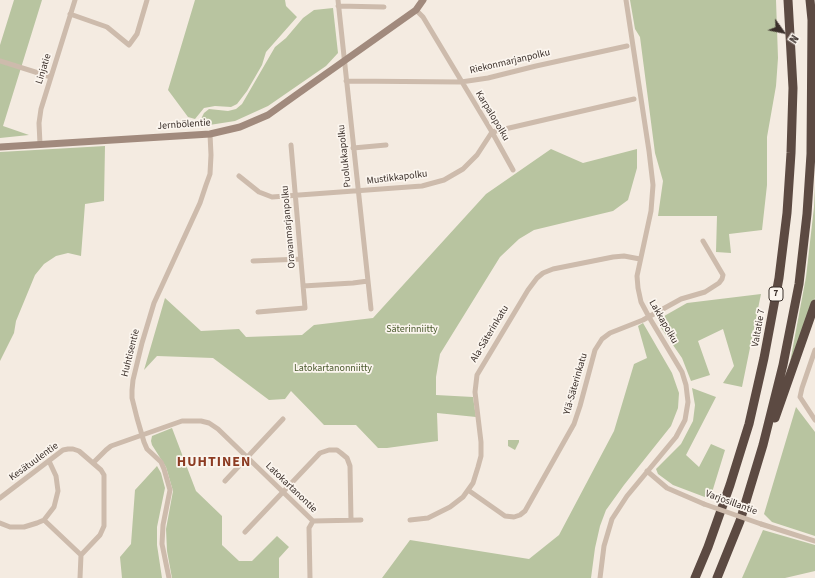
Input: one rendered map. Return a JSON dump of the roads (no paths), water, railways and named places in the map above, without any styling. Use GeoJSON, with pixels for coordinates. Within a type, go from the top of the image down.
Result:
{"type":"FeatureCollection","features":[{"type":"Feature","properties":{"kind":"highway","name":"Valtatie 7"},"geometry":{"type":"LineString","coordinates":[[695,578],[708,547],[730,485],[749,424],[764,358],[779,278],[787,213],[791,154],[793,88],[788,0]]}},
{"type":"Feature","properties":{"kind":"highway","name":"7"},"geometry":{"type":"LineString","coordinates":[[717,578],[740,521],[763,445],[784,366],[799,284],[807,214],[811,154],[812,20],[810,0]]}},
{"type":"Feature","properties":{"kind":"highway"},"geometry":{"type":"LineString","coordinates":[[812,20],[815,50]]}},
{"type":"Feature","properties":{"kind":"highway"},"geometry":{"type":"LineString","coordinates":[[763,445],[778,413],[815,304]]}},
{"type":"Feature","properties":{"kind":"street","name":"Linjatie"},"geometry":{"type":"LineString","coordinates":[[40,144],[40,116],[75,0]]}},
{"type":"Feature","properties":{"kind":"street"},"geometry":{"type":"LineString","coordinates":[[70,14],[107,27],[129,45],[137,34],[147,0]]}},
{"type":"Feature","properties":{"kind":"street","name":"Puolukkapolku"},"geometry":{"type":"LineString","coordinates":[[338,0],[371,309]]}},
{"type":"Feature","properties":{"kind":"street","name":"Jernbölentie"},"geometry":{"type":"LineString","coordinates":[[0,147],[210,134],[240,127],[268,115],[416,10],[423,0]]}},
{"type":"Feature","properties":{"kind":"street","name":"Lakkapolku"},"geometry":{"type":"LineString","coordinates":[[600,578],[604,546],[612,519],[627,496],[676,437],[685,420],[688,402],[686,385],[682,372],[649,317],[642,302],[638,288],[637,276],[651,211],[653,186],[649,150],[626,0]]}},
{"type":"Feature","properties":{"kind":"street"},"geometry":{"type":"LineString","coordinates":[[338,6],[384,7]]}},
{"type":"Feature","properties":{"kind":"street","name":"Karpalopolku"},"geometry":{"type":"LineString","coordinates":[[416,10],[423,17],[513,170]]}},
{"type":"Feature","properties":{"kind":"street","name":"Riekonmarjanpolku"},"geometry":{"type":"LineString","coordinates":[[346,81],[461,82],[488,78],[628,46]]}},
{"type":"Feature","properties":{"kind":"street"},"geometry":{"type":"LineString","coordinates":[[0,61],[51,77]]}},
{"type":"Feature","properties":{"kind":"street"},"geometry":{"type":"LineString","coordinates":[[492,132],[634,99]]}},
{"type":"Feature","properties":{"kind":"street","name":"Mustikkapolku"},"geometry":{"type":"LineString","coordinates":[[239,176],[259,192],[272,197],[422,186],[444,180],[463,169],[477,155],[492,132]]}},
{"type":"Feature","properties":{"kind":"street","name":"Huhtisentie"},"geometry":{"type":"LineString","coordinates":[[169,578],[162,544],[163,525],[170,490],[161,462],[147,449],[142,436],[132,398],[133,380],[154,303],[200,203],[210,174],[210,134]]}},
{"type":"Feature","properties":{"kind":"street","name":"Oravanmarjanpolku"},"geometry":{"type":"LineString","coordinates":[[258,312],[305,308],[291,145]]}},
{"type":"Feature","properties":{"kind":"street"},"geometry":{"type":"LineString","coordinates":[[354,148],[386,145]]}},
{"type":"Feature","properties":{"kind":"street","name":"Ylä-Säterinkatu"},"geometry":{"type":"LineString","coordinates":[[468,490],[505,516],[514,517],[525,511],[574,424],[598,344],[606,335],[649,317],[681,299],[705,292],[719,283],[722,279],[723,275],[704,242]]}},
{"type":"Feature","properties":{"kind":"street","name":"Ala-Säterinkatu"},"geometry":{"type":"LineString","coordinates":[[410,520],[428,518],[442,511],[463,497],[468,490],[480,460],[481,442],[475,392],[477,375],[533,282],[543,273],[553,269],[612,256],[624,256],[640,259]]}},
{"type":"Feature","properties":{"kind":"street"},"geometry":{"type":"LineString","coordinates":[[253,261],[301,259]]}},
{"type":"Feature","properties":{"kind":"street"},"geometry":{"type":"LineString","coordinates":[[303,286],[353,284],[368,281]]}},
{"type":"Feature","properties":{"kind":"street"},"geometry":{"type":"LineString","coordinates":[[815,350],[800,397],[815,420]]}},
{"type":"Feature","properties":{"kind":"street"},"geometry":{"type":"LineString","coordinates":[[225,481],[283,419]]}},
{"type":"Feature","properties":{"kind":"street","name":"Latokartanontie"},"geometry":{"type":"LineString","coordinates":[[93,463],[111,446],[182,421],[201,421],[209,423],[218,429],[313,521],[361,520]]}},
{"type":"Feature","properties":{"kind":"street","name":"Kesätuulentie"},"geometry":{"type":"LineString","coordinates":[[0,498],[65,449],[73,449],[82,453],[101,470],[104,475],[104,526],[100,535],[81,555]]}},
{"type":"Feature","properties":{"kind":"street"},"geometry":{"type":"LineString","coordinates":[[245,532],[320,453],[329,450],[337,450],[347,458],[350,466],[351,520]]}},
{"type":"Feature","properties":{"kind":"street"},"geometry":{"type":"LineString","coordinates":[[0,523],[10,527],[24,527],[44,520],[54,507],[58,491],[56,476],[49,461]]}},
{"type":"Feature","properties":{"kind":"street","name":"Varjosillantie"},"geometry":{"type":"LineString","coordinates":[[647,471],[667,488],[704,504],[815,541]]}},
{"type":"Feature","properties":{"kind":"street"},"geometry":{"type":"LineString","coordinates":[[44,520],[81,555],[80,578]]}},
{"type":"Feature","properties":{"kind":"street"},"geometry":{"type":"LineString","coordinates":[[310,578],[309,528],[313,521]]}},
{"type":"Feature","properties":{"kind":"district","name":"HUHTINEN"},"geometry":{"type":"Point","coordinates":[214,463]}},
{"type":"Feature","properties":{"kind":"park label","name":"Säterinniitty"},"geometry":{"type":"Point","coordinates":[412,330]}},
{"type":"Feature","properties":{"kind":"park label","name":"Latokartanonniitty"},"geometry":{"type":"Point","coordinates":[333,369]}}]}
